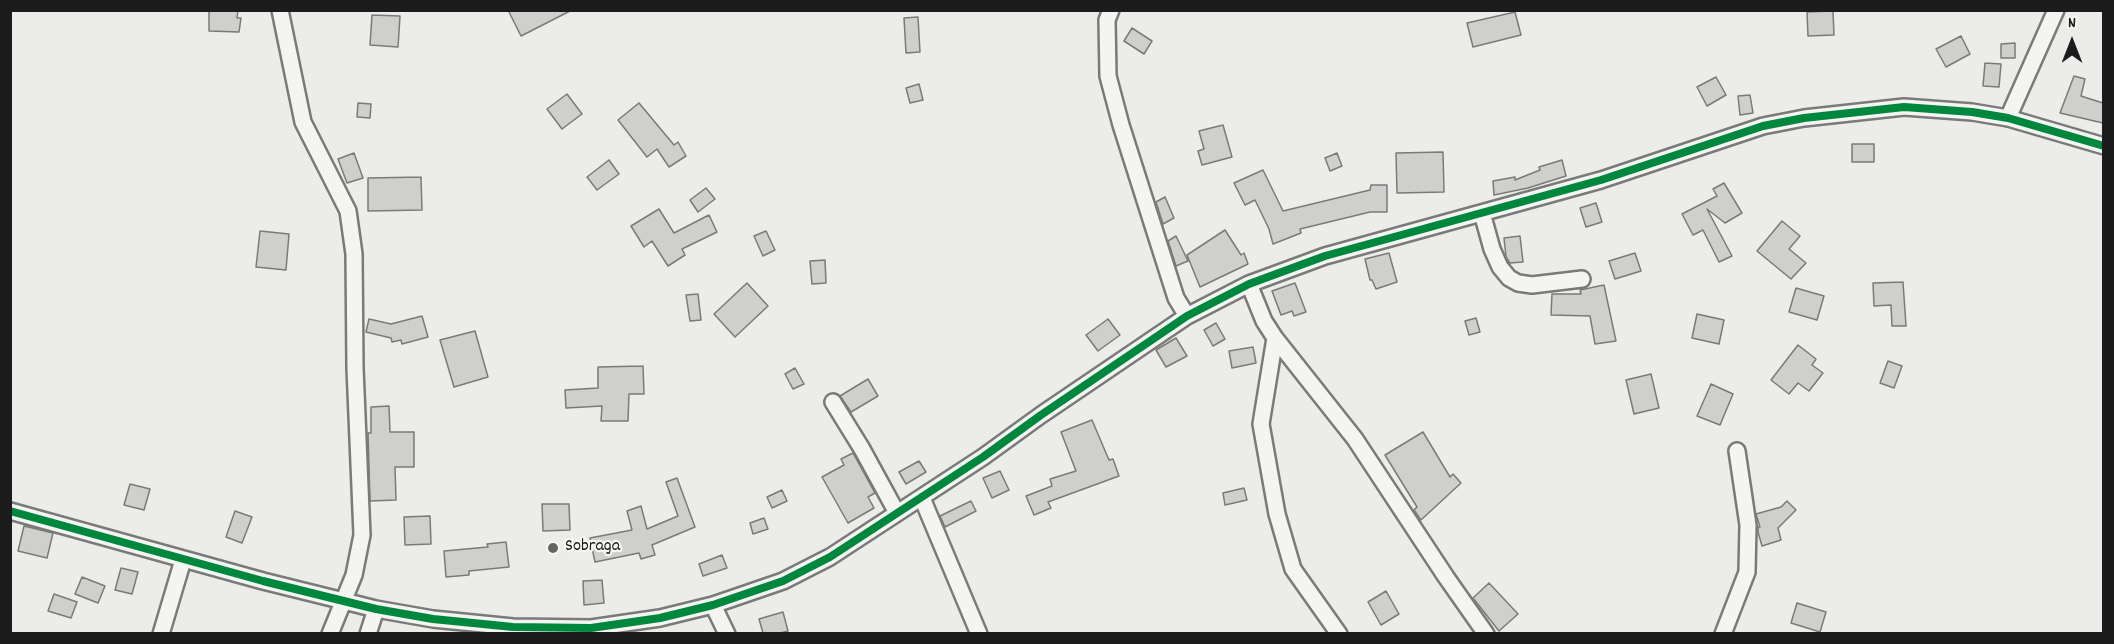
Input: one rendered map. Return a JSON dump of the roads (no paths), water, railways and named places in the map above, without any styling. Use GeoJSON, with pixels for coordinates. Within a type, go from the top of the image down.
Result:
{"type":"FeatureCollection","features":[{"type":"Feature","properties":{"kind":"street"},"geometry":{"type":"LineString","coordinates":[[280,10],[303,122],[348,211],[354,254],[355,368],[362,535],[354,575],[330,633]]}},
{"type":"Feature","properties":{"kind":"street"},"geometry":{"type":"LineString","coordinates":[[1111,10],[1107,20],[1108,76],[1121,125],[1176,298],[1186,316]]}},
{"type":"Feature","properties":{"kind":"street"},"geometry":{"type":"LineString","coordinates":[[2008,118],[2056,10]]}},
{"type":"Feature","properties":{"kind":"street"},"geometry":{"type":"LineString","coordinates":[[10,511],[183,560],[376,609],[481,625],[591,631],[713,605],[793,576],[830,557],[922,498],[1186,316],[1248,284],[1325,256],[1601,180],[1763,126],[1804,118],[1904,107],[2008,118],[2103,146]]}},
{"type":"Feature","properties":{"kind":"street"},"geometry":{"type":"LineString","coordinates":[[1482,213],[1492,249],[1500,267],[1509,278],[1518,284],[1532,285],[1582,279]]}},
{"type":"Feature","properties":{"kind":"street"},"geometry":{"type":"LineString","coordinates":[[1248,284],[1264,321],[1275,338],[1355,439],[1446,577],[1486,633]]}},
{"type":"Feature","properties":{"kind":"street"},"geometry":{"type":"LineString","coordinates":[[1275,338],[1261,424],[1277,514],[1293,568],[1339,633]]}},
{"type":"Feature","properties":{"kind":"street"},"geometry":{"type":"LineString","coordinates":[[833,402],[897,513]]}},
{"type":"Feature","properties":{"kind":"street"},"geometry":{"type":"LineString","coordinates":[[1723,633],[1747,573],[1748,525],[1737,451]]}},
{"type":"Feature","properties":{"kind":"street"},"geometry":{"type":"LineString","coordinates":[[922,498],[979,633]]}},
{"type":"Feature","properties":{"kind":"street"},"geometry":{"type":"LineString","coordinates":[[161,633],[183,560]]}},
{"type":"Feature","properties":{"kind":"street"},"geometry":{"type":"LineString","coordinates":[[713,605],[728,633]]}},
{"type":"Feature","properties":{"kind":"street"},"geometry":{"type":"LineString","coordinates":[[368,633],[376,609]]}},
{"type":"Feature","properties":{"kind":"place","name":"Sobraga"},"geometry":{"type":"Point","coordinates":[553,548]}}]}
